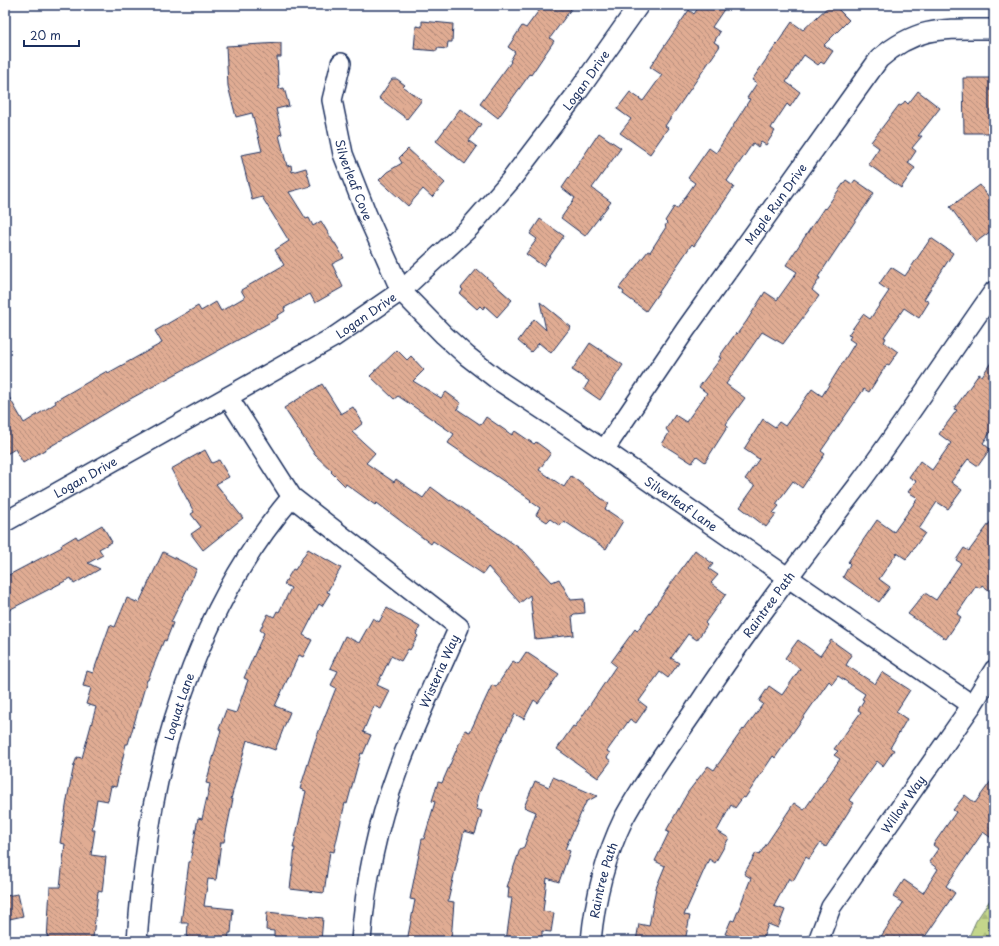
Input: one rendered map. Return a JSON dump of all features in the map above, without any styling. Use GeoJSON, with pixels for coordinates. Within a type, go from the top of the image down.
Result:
{"type":"FeatureCollection","features":[{"type":"Feature","properties":{"kind":"street","name":"Logan Drive"},"geometry":{"type":"LineString","coordinates":[[5,522],[334,337],[402,291],[469,228],[510,181],[574,97],[639,5]]}},
{"type":"Feature","properties":{"kind":"street","name":"Maple Run Drive"},"geometry":{"type":"LineString","coordinates":[[604,450],[686,329],[879,59],[908,38],[927,32],[947,29],[994,29]]}},
{"type":"Feature","properties":{"kind":"street","name":"Silverleaf Cove"},"geometry":{"type":"LineString","coordinates":[[341,63],[332,100],[343,154],[367,215],[402,291]]}},
{"type":"Feature","properties":{"kind":"street","name":"Silverleaf Lane"},"geometry":{"type":"LineString","coordinates":[[402,291],[467,356],[498,380],[604,450],[972,704]]}},
{"type":"Feature","properties":{"kind":"street","name":"Raintree Path"},"geometry":{"type":"LineString","coordinates":[[591,941],[601,877],[624,819],[640,791],[730,656],[786,577],[857,486],[994,291]]}},
{"type":"Feature","properties":{"kind":"street","name":"Wisteria Way"},"geometry":{"type":"LineString","coordinates":[[228,397],[292,497],[459,626],[396,773],[377,835],[370,866],[360,941]]}},
{"type":"Feature","properties":{"kind":"street","name":"Loquat Lane"},"geometry":{"type":"LineString","coordinates":[[137,941],[145,858],[156,794],[171,730],[191,669],[210,625],[232,581],[256,542],[292,497]]}},
{"type":"Feature","properties":{"kind":"street","name":"Willow Way"},"geometry":{"type":"LineString","coordinates":[[818,941],[831,907],[994,670]]}},
{"type":"Feature","properties":{"kind":"green space"},"geometry":{"type":"Polygon","coordinates":[[[994,894],[994,941],[967,941],[976,921],[994,894]]]}},
{"type":"Feature","properties":{"kind":"building"},"geometry":{"type":"Polygon","coordinates":[[[543,5],[574,5],[550,38],[554,41],[531,75],[530,74],[498,118],[480,104],[511,62],[510,61],[515,52],[508,47],[522,26],[526,28],[543,5]]]}},
{"type":"Feature","properties":{"kind":"building"},"geometry":{"type":"Polygon","coordinates":[[[700,5],[727,5],[712,27],[720,32],[714,42],[720,46],[665,126],[668,128],[650,154],[620,133],[631,119],[617,109],[630,92],[643,101],[662,75],[650,67],[689,10],[694,14],[700,5]]]}},
{"type":"Feature","properties":{"kind":"building"},"geometry":{"type":"Polygon","coordinates":[[[830,5],[834,5],[849,20],[824,45],[833,51],[824,64],[821,62],[818,65],[804,55],[786,82],[800,92],[790,107],[787,104],[771,128],[775,131],[766,145],[761,142],[758,147],[753,143],[727,181],[734,187],[694,246],[692,244],[646,311],[623,294],[624,292],[619,288],[648,251],[650,252],[666,227],[665,226],[667,223],[665,221],[674,207],[677,209],[695,183],[688,178],[709,148],[716,153],[750,99],[747,98],[757,83],[752,80],[792,22],[803,30],[830,5]]]}},
{"type":"Feature","properties":{"kind":"building"},"geometry":{"type":"Polygon","coordinates":[[[422,21],[453,24],[452,42],[448,42],[447,49],[437,48],[437,51],[414,49],[416,26],[422,27],[422,21]]]}},
{"type":"Feature","properties":{"kind":"building"},"geometry":{"type":"Polygon","coordinates":[[[281,43],[281,57],[277,57],[279,89],[284,88],[289,106],[276,109],[282,134],[279,135],[287,166],[291,165],[292,172],[306,168],[311,186],[289,192],[306,219],[309,218],[313,226],[321,221],[344,258],[332,264],[343,287],[315,303],[310,294],[284,308],[285,311],[277,316],[278,318],[121,404],[23,463],[15,449],[5,455],[5,390],[24,423],[56,403],[55,401],[107,371],[108,373],[162,343],[155,331],[198,306],[201,311],[216,302],[221,311],[245,297],[241,290],[284,265],[275,250],[289,241],[262,197],[252,200],[241,155],[262,151],[252,113],[236,117],[228,86],[226,46],[281,43]]]}},
{"type":"Feature","properties":{"kind":"building"},"geometry":{"type":"Polygon","coordinates":[[[963,78],[994,78],[994,133],[964,133],[963,78]]]}},
{"type":"Feature","properties":{"kind":"building"},"geometry":{"type":"Polygon","coordinates":[[[392,79],[397,79],[405,85],[403,87],[422,100],[407,119],[379,98],[392,79]]]}},
{"type":"Feature","properties":{"kind":"building"},"geometry":{"type":"Polygon","coordinates":[[[918,91],[940,108],[918,136],[922,136],[912,148],[916,151],[908,163],[915,168],[901,188],[868,164],[879,148],[871,142],[899,105],[901,106],[905,101],[908,104],[918,91]]]}},
{"type":"Feature","properties":{"kind":"building"},"geometry":{"type":"Polygon","coordinates":[[[460,109],[481,124],[469,141],[477,147],[465,164],[436,141],[460,109]]]}},
{"type":"Feature","properties":{"kind":"building"},"geometry":{"type":"Polygon","coordinates":[[[599,133],[621,148],[592,188],[611,202],[585,236],[561,218],[575,198],[562,188],[599,133]]]}},
{"type":"Feature","properties":{"kind":"building"},"geometry":{"type":"Polygon","coordinates":[[[408,149],[445,183],[432,197],[423,189],[408,206],[379,180],[387,172],[402,163],[399,158],[408,149]]]}},
{"type":"Feature","properties":{"kind":"building"},"geometry":{"type":"Polygon","coordinates":[[[846,180],[852,184],[855,180],[874,193],[818,277],[820,278],[812,290],[819,296],[783,344],[762,332],[726,384],[745,398],[726,424],[728,426],[705,462],[697,456],[692,463],[662,444],[669,433],[666,429],[675,415],[686,422],[707,393],[699,387],[721,358],[719,357],[746,322],[765,292],[777,300],[797,272],[786,265],[824,208],[825,209],[846,180]]]}},
{"type":"Feature","properties":{"kind":"building"},"geometry":{"type":"Polygon","coordinates":[[[980,185],[994,204],[994,229],[976,242],[950,207],[980,185]]]}},
{"type":"Feature","properties":{"kind":"building"},"geometry":{"type":"Polygon","coordinates":[[[540,219],[564,236],[543,266],[526,254],[537,239],[530,234],[540,219]]]}},
{"type":"Feature","properties":{"kind":"building"},"geometry":{"type":"Polygon","coordinates":[[[931,238],[953,253],[924,299],[929,302],[919,318],[904,308],[884,337],[886,338],[884,342],[898,352],[889,365],[887,364],[869,392],[864,389],[821,451],[825,454],[802,488],[793,481],[776,504],[779,506],[773,513],[776,514],[766,527],[740,507],[755,486],[745,479],[759,459],[744,449],[763,419],[775,427],[779,422],[785,426],[812,389],[822,396],[855,343],[849,339],[851,336],[848,335],[863,314],[870,319],[889,291],[879,284],[891,267],[905,276],[931,238]]]}},
{"type":"Feature","properties":{"kind":"building"},"geometry":{"type":"Polygon","coordinates":[[[477,269],[512,300],[497,317],[485,306],[483,309],[480,306],[477,309],[460,294],[463,290],[461,288],[477,269]]]}},
{"type":"Feature","properties":{"kind":"building"},"geometry":{"type":"Polygon","coordinates":[[[540,302],[571,327],[551,353],[539,343],[531,352],[518,341],[534,319],[546,330],[540,302]]]}},
{"type":"Feature","properties":{"kind":"building"},"geometry":{"type":"Polygon","coordinates":[[[590,343],[623,365],[600,400],[584,389],[589,381],[572,370],[590,343]]]}},
{"type":"Feature","properties":{"kind":"building"},"geometry":{"type":"Polygon","coordinates":[[[397,350],[407,360],[411,356],[424,370],[413,381],[441,398],[446,392],[461,403],[457,409],[481,425],[486,417],[512,435],[515,431],[534,444],[536,442],[551,453],[539,470],[564,487],[571,476],[609,504],[605,509],[623,521],[606,549],[564,521],[560,526],[550,519],[547,522],[536,515],[540,508],[530,501],[531,500],[448,443],[454,434],[398,396],[394,399],[370,376],[397,350]]]}},
{"type":"Feature","properties":{"kind":"building"},"geometry":{"type":"Polygon","coordinates":[[[994,358],[994,427],[983,443],[990,449],[978,466],[968,459],[951,482],[962,490],[948,509],[937,502],[919,529],[925,533],[906,559],[897,553],[879,579],[890,587],[879,602],[843,577],[850,564],[848,562],[877,520],[894,532],[918,498],[908,492],[916,481],[909,477],[920,461],[932,470],[951,443],[939,434],[957,410],[954,409],[979,374],[982,376],[994,358]]]}},
{"type":"Feature","properties":{"kind":"building"},"geometry":{"type":"Polygon","coordinates":[[[322,384],[341,414],[353,407],[363,423],[352,432],[375,453],[366,463],[394,482],[396,479],[423,498],[431,487],[525,552],[552,582],[559,579],[571,600],[584,599],[585,613],[574,614],[572,616],[574,635],[535,639],[530,595],[520,603],[488,567],[483,574],[433,541],[431,544],[377,503],[375,505],[346,484],[345,486],[315,455],[284,408],[322,384]]]}},
{"type":"Feature","properties":{"kind":"building"},"geometry":{"type":"Polygon","coordinates":[[[205,450],[212,463],[219,460],[229,477],[216,484],[243,518],[203,550],[191,534],[201,527],[191,514],[194,512],[171,469],[205,450]]]}},
{"type":"Feature","properties":{"kind":"building"},"geometry":{"type":"Polygon","coordinates":[[[994,517],[994,594],[982,585],[980,588],[976,586],[957,614],[961,617],[946,639],[908,614],[925,593],[936,600],[961,563],[956,560],[964,548],[969,551],[994,517]]]}},
{"type":"Feature","properties":{"kind":"building"},"geometry":{"type":"Polygon","coordinates":[[[102,525],[112,542],[99,549],[103,555],[88,563],[100,569],[74,584],[71,578],[5,612],[5,577],[62,547],[61,545],[76,536],[78,539],[102,525]]]}},
{"type":"Feature","properties":{"kind":"building"},"geometry":{"type":"Polygon","coordinates":[[[308,549],[341,568],[327,592],[330,593],[322,606],[319,604],[303,635],[312,640],[303,657],[299,655],[275,706],[290,712],[275,750],[247,740],[231,799],[233,799],[224,842],[221,842],[216,880],[208,879],[204,906],[233,909],[231,933],[229,933],[228,941],[187,941],[188,923],[181,923],[189,862],[198,818],[202,819],[210,784],[206,783],[221,730],[219,729],[226,710],[236,713],[248,680],[244,678],[264,633],[260,630],[268,614],[274,617],[277,611],[279,612],[291,588],[284,584],[308,549]]]}},
{"type":"Feature","properties":{"kind":"building"},"geometry":{"type":"Polygon","coordinates":[[[695,550],[713,564],[709,569],[718,575],[711,583],[726,594],[705,623],[707,625],[697,640],[688,634],[671,658],[679,663],[668,678],[660,672],[639,701],[647,707],[636,723],[630,719],[607,751],[610,753],[607,758],[611,761],[598,778],[557,749],[573,726],[575,727],[616,666],[611,662],[635,629],[637,631],[695,550]]]}},
{"type":"Feature","properties":{"kind":"building"},"geometry":{"type":"Polygon","coordinates":[[[163,552],[197,569],[171,622],[173,623],[166,641],[164,640],[147,680],[128,744],[126,744],[116,787],[111,786],[108,801],[97,799],[92,830],[95,830],[91,855],[106,857],[102,892],[98,891],[93,938],[92,941],[47,941],[50,887],[60,887],[65,844],[60,843],[74,765],[77,757],[82,758],[96,707],[86,704],[91,688],[83,686],[87,671],[93,673],[110,625],[115,627],[127,598],[139,603],[163,552]]]}},
{"type":"Feature","properties":{"kind":"building"},"geometry":{"type":"Polygon","coordinates":[[[387,608],[420,627],[416,634],[418,636],[410,650],[408,649],[401,661],[391,656],[377,685],[390,691],[381,709],[374,706],[363,732],[371,735],[363,754],[361,753],[347,804],[345,803],[334,852],[330,851],[324,893],[290,889],[295,848],[293,848],[306,791],[300,789],[315,741],[336,688],[331,685],[338,671],[330,668],[345,636],[359,643],[373,618],[379,622],[387,608]]]}},
{"type":"Feature","properties":{"kind":"building"},"geometry":{"type":"Polygon","coordinates":[[[798,640],[820,656],[831,640],[852,655],[846,665],[875,684],[882,672],[910,690],[896,712],[907,719],[890,748],[894,750],[883,766],[877,761],[849,800],[854,803],[826,847],[820,843],[809,859],[806,857],[793,881],[789,878],[774,906],[785,910],[778,928],[768,924],[762,941],[744,941],[725,934],[731,920],[734,921],[751,878],[744,874],[756,853],[759,855],[794,803],[804,810],[840,759],[834,755],[838,751],[834,749],[861,712],[858,710],[864,700],[862,699],[865,694],[838,676],[832,684],[829,681],[775,758],[773,756],[745,798],[743,797],[735,808],[731,805],[717,831],[729,838],[715,863],[709,859],[684,915],[690,916],[685,941],[636,941],[639,924],[649,926],[656,888],[665,866],[655,861],[669,832],[666,831],[688,792],[708,766],[714,770],[763,704],[759,701],[769,686],[782,695],[800,669],[785,658],[798,640]]]}},
{"type":"Feature","properties":{"kind":"building"},"geometry":{"type":"Polygon","coordinates":[[[526,652],[559,674],[538,703],[534,700],[524,719],[515,714],[498,747],[479,794],[476,809],[482,811],[475,834],[464,831],[448,901],[454,902],[451,941],[407,941],[415,900],[410,899],[422,839],[424,839],[435,802],[432,801],[438,782],[442,783],[465,730],[470,732],[492,685],[496,687],[513,661],[518,664],[526,652]]]}},
{"type":"Feature","properties":{"kind":"building"},"geometry":{"type":"Polygon","coordinates":[[[553,777],[597,796],[586,802],[565,849],[570,851],[559,882],[547,878],[543,911],[554,913],[551,932],[542,931],[542,941],[506,941],[512,898],[508,898],[509,887],[507,887],[520,849],[524,847],[536,812],[524,807],[535,781],[549,787],[553,777]]]}},
{"type":"Feature","properties":{"kind":"building"},"geometry":{"type":"Polygon","coordinates":[[[994,777],[994,840],[983,832],[946,886],[955,893],[922,941],[878,941],[903,903],[893,897],[904,880],[923,893],[938,869],[929,862],[938,849],[933,845],[956,812],[953,810],[965,795],[975,803],[994,777]]]}},
{"type":"Feature","properties":{"kind":"building"},"geometry":{"type":"Polygon","coordinates":[[[18,894],[23,916],[5,920],[5,896],[18,894]]]}},
{"type":"Feature","properties":{"kind":"building"},"geometry":{"type":"Polygon","coordinates":[[[267,912],[323,918],[321,941],[274,941],[274,931],[266,930],[267,912]]]}}]}
